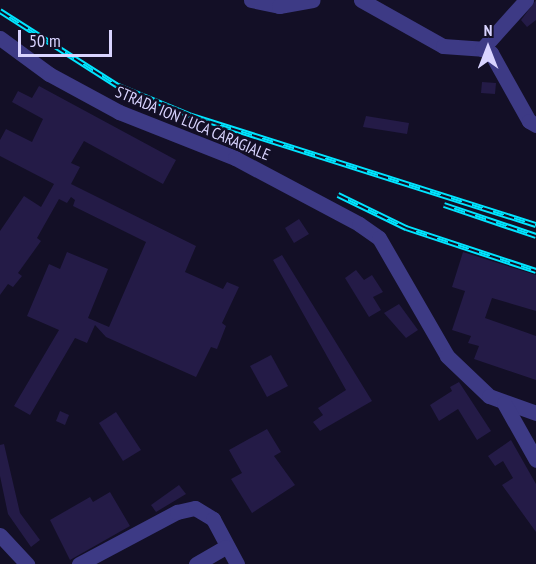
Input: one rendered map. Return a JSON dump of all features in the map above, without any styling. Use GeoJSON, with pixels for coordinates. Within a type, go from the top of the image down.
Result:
{"type":"FeatureCollection","features":[{"type":"Feature","properties":{"kind":"street"},"geometry":{"type":"LineString","coordinates":[[251,0],[295,6],[312,0]]}},
{"type":"Feature","properties":{"kind":"street"},"geometry":{"type":"LineString","coordinates":[[361,0],[443,46],[482,49],[504,70],[529,121],[536,125]]}},
{"type":"Feature","properties":{"kind":"street"},"geometry":{"type":"LineString","coordinates":[[482,49],[526,0]]}},
{"type":"Feature","properties":{"kind":"street","name":"STRADA ION LUCA CARAGIALE"},"geometry":{"type":"LineString","coordinates":[[0,38],[49,74],[119,112],[235,158],[327,205],[379,238],[447,356],[489,396],[536,414]]}},
{"type":"Feature","properties":{"kind":"street","name":"STRADA ION LUCA CARAGIALE"},"geometry":{"type":"LineString","coordinates":[[504,403],[536,460]]}},
{"type":"Feature","properties":{"kind":"street"},"geometry":{"type":"LineString","coordinates":[[79,564],[177,512],[195,508],[213,519],[237,564]]}},
{"type":"Feature","properties":{"kind":"street"},"geometry":{"type":"LineString","coordinates":[[0,535],[27,564]]}},
{"type":"Feature","properties":{"kind":"street"},"geometry":{"type":"LineString","coordinates":[[196,564],[226,547]]}},
{"type":"Feature","properties":{"kind":"building"},"geometry":{"type":"Polygon","coordinates":[[[536,0],[536,20],[527,27],[521,20],[536,0]]]}},
{"type":"Feature","properties":{"kind":"building"},"geometry":{"type":"Polygon","coordinates":[[[482,82],[496,83],[495,94],[481,93],[482,82]]]}},
{"type":"Feature","properties":{"kind":"building"},"geometry":{"type":"Polygon","coordinates":[[[39,86],[176,160],[163,184],[84,141],[71,163],[80,167],[71,184],[196,246],[185,272],[223,289],[227,282],[239,287],[222,323],[226,326],[217,349],[211,347],[196,377],[106,337],[95,325],[87,343],[75,338],[30,415],[14,406],[59,330],[27,316],[49,264],[60,269],[67,252],[108,269],[88,318],[109,327],[146,242],[73,206],[75,200],[71,197],[67,203],[59,199],[37,238],[41,241],[18,273],[22,276],[13,287],[8,284],[0,295],[0,231],[24,196],[41,207],[54,184],[0,156],[0,140],[6,129],[32,142],[43,119],[12,102],[18,91],[32,98],[39,86]]]}},
{"type":"Feature","properties":{"kind":"building"},"geometry":{"type":"Polygon","coordinates":[[[366,116],[409,123],[407,134],[363,127],[366,116]]]}},
{"type":"Feature","properties":{"kind":"building"},"geometry":{"type":"Polygon","coordinates":[[[299,219],[309,234],[294,243],[285,228],[299,219]]]}},
{"type":"Feature","properties":{"kind":"building"},"geometry":{"type":"Polygon","coordinates":[[[463,252],[536,275],[536,311],[492,298],[485,318],[536,336],[536,380],[474,359],[479,346],[468,343],[471,336],[452,330],[465,291],[452,287],[463,252]]]}},
{"type":"Feature","properties":{"kind":"building"},"geometry":{"type":"Polygon","coordinates":[[[282,255],[372,401],[320,431],[313,422],[323,415],[318,408],[346,390],[273,260],[282,255]]]}},
{"type":"Feature","properties":{"kind":"building"},"geometry":{"type":"Polygon","coordinates":[[[356,270],[364,280],[372,275],[383,292],[373,297],[381,310],[369,317],[345,278],[356,270]]]}},
{"type":"Feature","properties":{"kind":"building"},"geometry":{"type":"Polygon","coordinates":[[[399,304],[418,330],[406,338],[384,313],[399,304]]]}},
{"type":"Feature","properties":{"kind":"building"},"geometry":{"type":"Polygon","coordinates":[[[271,355],[288,386],[267,397],[250,366],[271,355]]]}},
{"type":"Feature","properties":{"kind":"building"},"geometry":{"type":"Polygon","coordinates":[[[459,382],[491,431],[477,440],[458,409],[439,421],[430,405],[452,391],[450,387],[459,382]]]}},
{"type":"Feature","properties":{"kind":"building"},"geometry":{"type":"Polygon","coordinates":[[[60,411],[69,415],[65,425],[56,421],[60,411]]]}},
{"type":"Feature","properties":{"kind":"building"},"geometry":{"type":"Polygon","coordinates":[[[116,412],[141,450],[123,461],[99,423],[116,412]]]}},
{"type":"Feature","properties":{"kind":"building"},"geometry":{"type":"Polygon","coordinates":[[[267,429],[281,452],[274,456],[295,485],[252,513],[231,479],[242,473],[229,450],[267,429]]]}},
{"type":"Feature","properties":{"kind":"building"},"geometry":{"type":"Polygon","coordinates":[[[511,440],[536,484],[536,532],[502,485],[513,478],[503,461],[495,466],[488,456],[511,440]]]}},
{"type":"Feature","properties":{"kind":"building"},"geometry":{"type":"Polygon","coordinates":[[[4,444],[20,513],[40,540],[31,547],[8,514],[0,476],[0,445],[4,444]]]}},
{"type":"Feature","properties":{"kind":"building"},"geometry":{"type":"Polygon","coordinates":[[[179,485],[186,494],[156,512],[151,505],[179,485]]]}},
{"type":"Feature","properties":{"kind":"building"},"geometry":{"type":"Polygon","coordinates":[[[110,492],[130,526],[70,560],[50,520],[90,497],[93,502],[110,492]]]}},
{"type":"Feature","properties":{"kind":"railway"},"geometry":{"type":"LineString","coordinates":[[0,11],[116,85],[189,115],[536,225]]}},
{"type":"Feature","properties":{"kind":"railway"},"geometry":{"type":"LineString","coordinates":[[338,195],[406,228],[536,271]]}},
{"type":"Feature","properties":{"kind":"railway"},"geometry":{"type":"LineString","coordinates":[[444,205],[536,236]]}}]}
